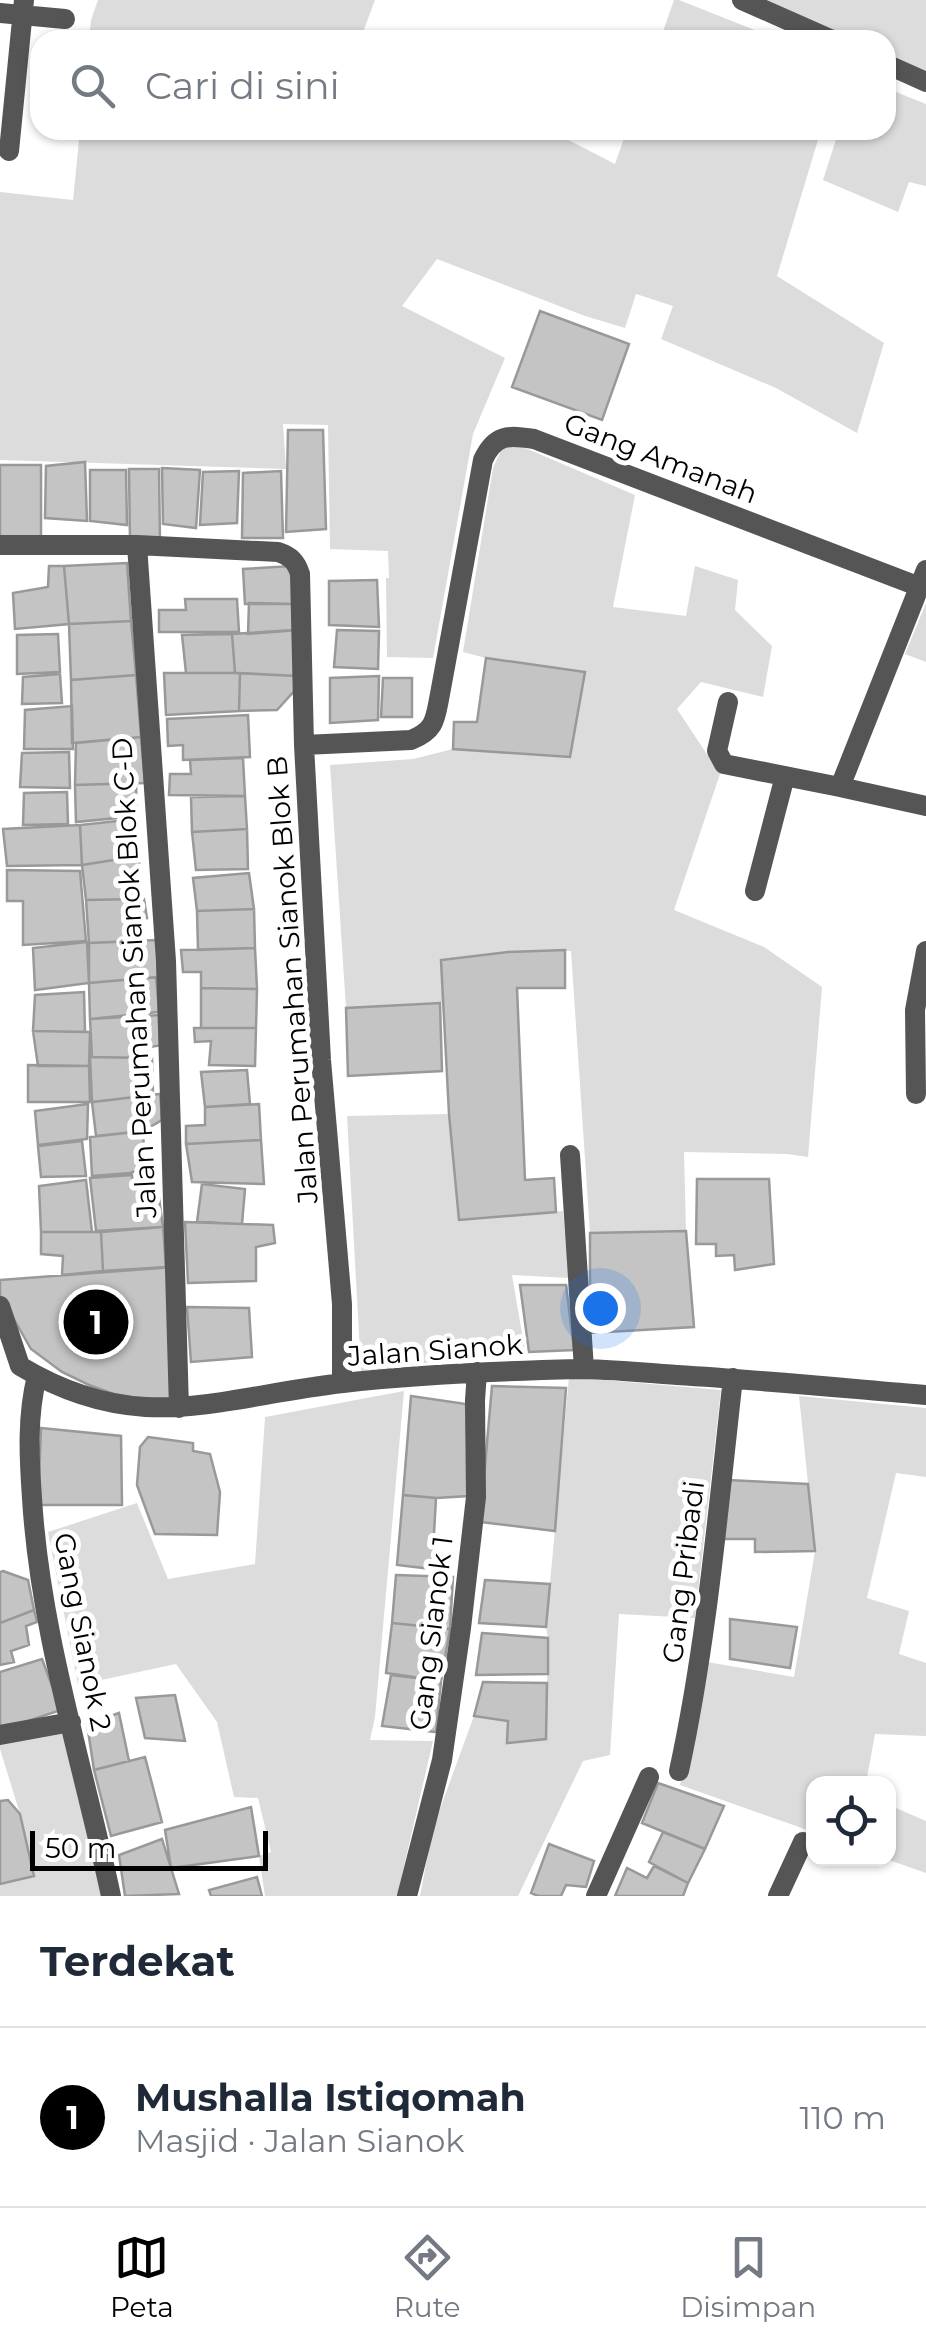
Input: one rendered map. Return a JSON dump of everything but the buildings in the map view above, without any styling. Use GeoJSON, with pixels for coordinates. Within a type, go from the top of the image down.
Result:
{"type":"FeatureCollection","features":[{"type":"Feature","properties":{"kind":"street"},"geometry":{"type":"LineString","coordinates":[[742,0],[810,30]]}},
{"type":"Feature","properties":{"kind":"street"},"geometry":{"type":"LineString","coordinates":[[0,13],[23,8],[65,19]]}},
{"type":"Feature","properties":{"kind":"street"},"geometry":{"type":"LineString","coordinates":[[10,151],[23,8]]}},
{"type":"Feature","properties":{"kind":"street"},"geometry":{"type":"LineString","coordinates":[[896,68],[926,82]]}},
{"type":"Feature","properties":{"kind":"street","name":"Gang Amanah"},"geometry":{"type":"LineString","coordinates":[[304,745],[411,740],[431,728],[483,460],[492,446],[508,436],[534,439],[923,578],[840,787]]}},
{"type":"Feature","properties":{"kind":"street"},"geometry":{"type":"LineString","coordinates":[[0,545],[137,545]]}},
{"type":"Feature","properties":{"kind":"street","name":"Jalan Perumahan Sianok Blok B"},"geometry":{"type":"LineString","coordinates":[[137,545],[278,552],[292,559],[300,574],[304,745],[322,1060],[342,1304],[342,1383]]}},
{"type":"Feature","properties":{"kind":"street","name":"Jalan Perumahan Sianok Blok C-D"},"geometry":{"type":"LineString","coordinates":[[137,545],[166,961],[179,1408]]}},
{"type":"Feature","properties":{"kind":"street"},"geometry":{"type":"LineString","coordinates":[[728,702],[717,751],[722,762],[926,806]]}},
{"type":"Feature","properties":{"kind":"street"},"geometry":{"type":"LineString","coordinates":[[754,890],[785,776]]}},
{"type":"Feature","properties":{"kind":"street"},"geometry":{"type":"LineString","coordinates":[[916,1094],[915,1010],[926,951]]}},
{"type":"Feature","properties":{"kind":"street"},"geometry":{"type":"LineString","coordinates":[[570,1155],[584,1369]]}},
{"type":"Feature","properties":{"kind":"street"},"geometry":{"type":"LineString","coordinates":[[0,1306],[19,1372]]}},
{"type":"Feature","properties":{"kind":"street","name":"Jalan Sianok"},"geometry":{"type":"LineString","coordinates":[[19,1372],[99,1402],[152,1409],[342,1383],[477,1372],[584,1369],[926,1395]]}},
{"type":"Feature","properties":{"kind":"street","name":"Gang Sianok 2"},"geometry":{"type":"LineString","coordinates":[[19,1372],[30,1404],[35,1553],[111,1896]]}},
{"type":"Feature","properties":{"kind":"street","name":"Gang Sianok 1"},"geometry":{"type":"LineString","coordinates":[[407,1896],[442,1760],[461,1628],[476,1497],[477,1372]]}},
{"type":"Feature","properties":{"kind":"street","name":"Gang Pribadi"},"geometry":{"type":"LineString","coordinates":[[679,1771],[703,1640],[733,1378]]}},
{"type":"Feature","properties":{"kind":"street"},"geometry":{"type":"LineString","coordinates":[[0,1735],[72,1722]]}},
{"type":"Feature","properties":{"kind":"street"},"geometry":{"type":"LineString","coordinates":[[596,1896],[649,1777]]}},
{"type":"Feature","properties":{"kind":"street"},"geometry":{"type":"LineString","coordinates":[[778,1896],[803,1842]]}},
{"type":"Feature","properties":{"kind":"shaded area"},"geometry":{"type":"Polygon","coordinates":[[[98,0],[375,0],[364,30],[90,30],[98,0]]]}},
{"type":"Feature","properties":{"kind":"shaded area"},"geometry":{"type":"Polygon","coordinates":[[[674,0],[679,0],[755,30],[664,30],[674,0]]]}},
{"type":"Feature","properties":{"kind":"shaded area"},"geometry":{"type":"Polygon","coordinates":[[[767,0],[926,0],[926,76],[896,62],[896,30],[829,30],[767,0]]]}},
{"type":"Feature","properties":{"kind":"shaded area"},"geometry":{"type":"Polygon","coordinates":[[[896,92],[926,104],[926,186],[909,182],[898,212],[823,180],[836,140],[896,140],[896,92]]]}},
{"type":"Feature","properties":{"kind":"shaded area"},"geometry":{"type":"Polygon","coordinates":[[[79,140],[568,140],[615,164],[623,140],[818,140],[777,276],[884,343],[857,433],[776,388],[661,339],[673,306],[636,294],[625,328],[437,259],[402,306],[505,358],[473,434],[433,658],[387,657],[388,551],[330,549],[328,425],[283,424],[286,469],[0,460],[0,192],[73,200],[79,140]]]}},
{"type":"Feature","properties":{"kind":"shaded area"},"geometry":{"type":"Polygon","coordinates":[[[503,446],[523,447],[635,495],[613,607],[686,616],[695,566],[738,580],[735,610],[772,646],[763,697],[701,682],[677,709],[720,774],[674,910],[764,947],[822,987],[808,1157],[684,1152],[686,1231],[590,1233],[571,951],[508,952],[444,1002],[346,1008],[330,765],[413,759],[453,749],[571,756],[585,672],[463,652],[493,468],[503,446]]]}},
{"type":"Feature","properties":{"kind":"shaded area"},"geometry":{"type":"Polygon","coordinates":[[[926,603],[926,662],[905,654],[926,603]]]}},
{"type":"Feature","properties":{"kind":"shaded area"},"geometry":{"type":"Polygon","coordinates":[[[449,1114],[459,1220],[563,1211],[569,1278],[512,1275],[525,1351],[361,1371],[347,1116],[449,1114]]]}},
{"type":"Feature","properties":{"kind":"shaded area"},"geometry":{"type":"Polygon","coordinates":[[[569,1377],[721,1390],[695,1618],[619,1614],[610,1755],[583,1761],[518,1896],[420,1896],[433,1828],[474,1716],[508,1721],[507,1742],[546,1739],[546,1627],[569,1377]]]}},
{"type":"Feature","properties":{"kind":"shaded area"},"geometry":{"type":"Polygon","coordinates":[[[404,1391],[370,1740],[433,1741],[397,1896],[265,1896],[259,1856],[271,1852],[258,1798],[234,1797],[217,1722],[176,1664],[78,1685],[48,1532],[137,1503],[168,1579],[255,1564],[265,1417],[404,1391]]]}},
{"type":"Feature","properties":{"kind":"shaded area"},"geometry":{"type":"Polygon","coordinates":[[[799,1396],[926,1408],[926,1477],[896,1473],[867,1598],[909,1611],[899,1654],[926,1663],[926,1736],[875,1734],[867,1776],[806,1776],[806,1830],[680,1785],[707,1662],[794,1677],[815,1551],[799,1396]]]}},
{"type":"Feature","properties":{"kind":"shaded area"},"geometry":{"type":"Polygon","coordinates":[[[71,1722],[111,1896],[0,1896],[0,1884],[34,1876],[0,1749],[0,1735],[71,1722]]]}},
{"type":"Feature","properties":{"kind":"shaded area"},"geometry":{"type":"Polygon","coordinates":[[[896,1808],[926,1821],[926,1873],[896,1862],[896,1808]]]}},
{"type":"Feature","properties":{"kind":"place","name":"Mushalla Istiqomah"},"geometry":{"type":"Point","coordinates":[96,1322]}}]}
